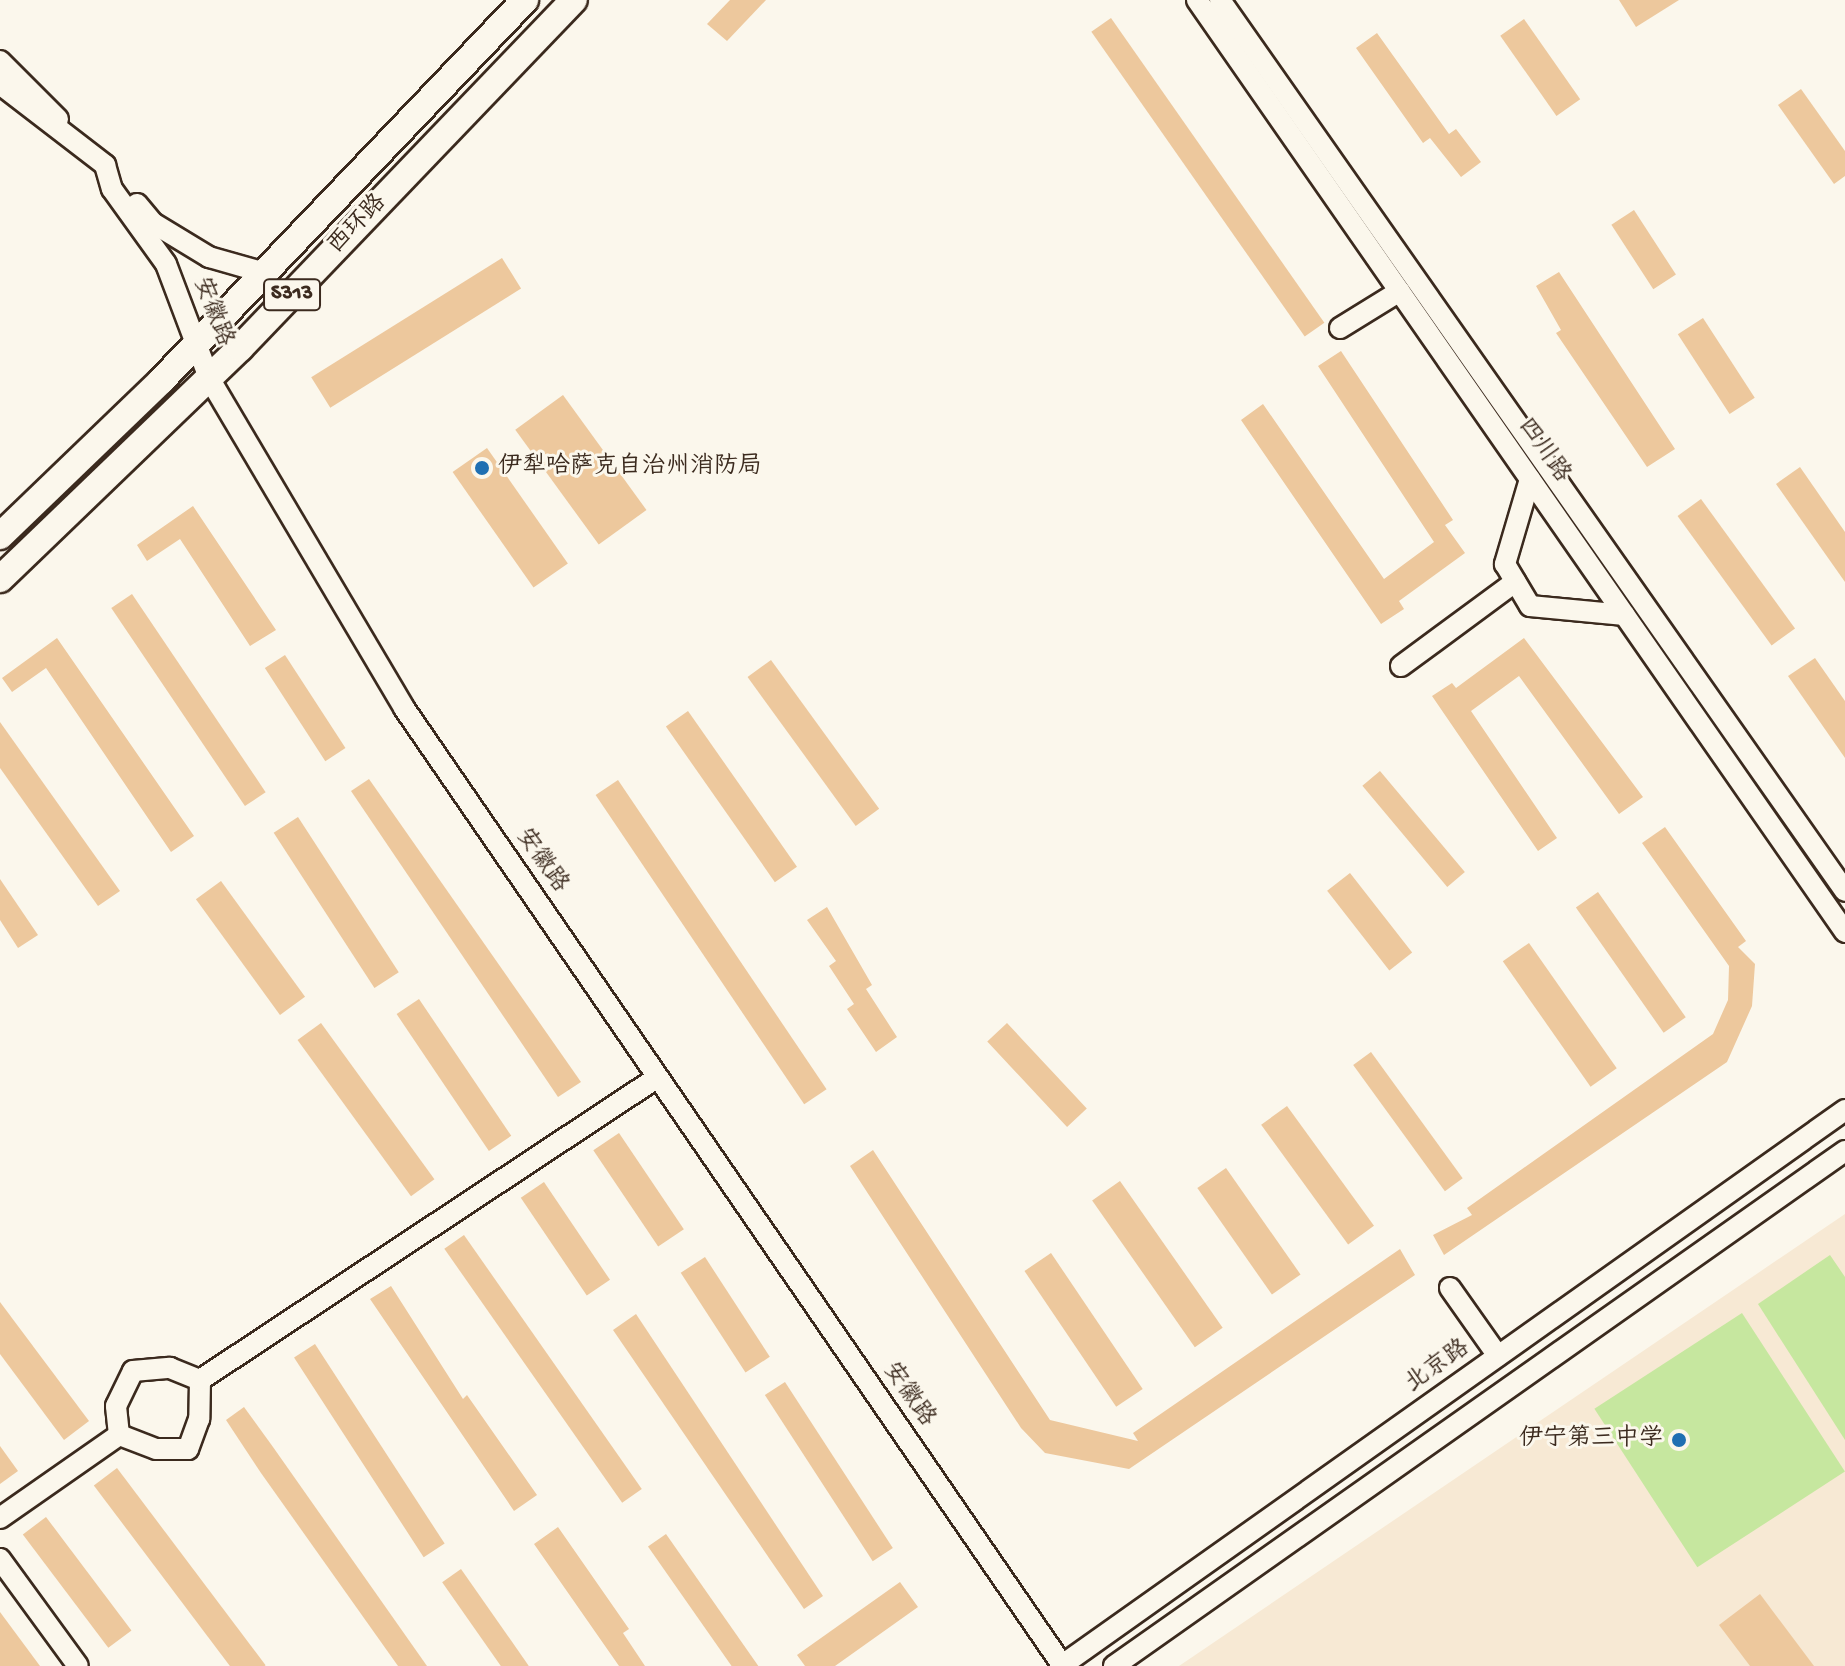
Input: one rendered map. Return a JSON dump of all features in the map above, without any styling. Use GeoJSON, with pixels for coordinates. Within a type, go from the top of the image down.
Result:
{"type":"FeatureCollection","features":[{"type":"Feature","properties":{"kind":"main road","name":"西环路"},"geometry":{"type":"LineString","coordinates":[[0,536],[198,344],[525,0]]}},
{"type":"Feature","properties":{"kind":"main road","name":"西环路"},"geometry":{"type":"LineString","coordinates":[[0,579],[209,378],[574,0]]}},
{"type":"Feature","properties":{"kind":"street","name":"四川路"},"geometry":{"type":"LineString","coordinates":[[1197,0],[1845,932]]}},
{"type":"Feature","properties":{"kind":"street","name":"四川路"},"geometry":{"type":"LineString","coordinates":[[1220,0],[1845,891]]}},
{"type":"Feature","properties":{"kind":"street"},"geometry":{"type":"LineString","coordinates":[[0,61],[105,165],[153,223],[209,257],[265,273]]}},
{"type":"Feature","properties":{"kind":"street","name":"安徽路"},"geometry":{"type":"LineString","coordinates":[[0,84],[105,165],[112,189],[166,264],[209,378],[404,708],[1062,1666]]}},
{"type":"Feature","properties":{"kind":"street"},"geometry":{"type":"LineString","coordinates":[[1340,328],[1400,291]]}},
{"type":"Feature","properties":{"kind":"street"},"geometry":{"type":"LineString","coordinates":[[1530,479],[1505,564],[1530,606],[1625,615]]}},
{"type":"Feature","properties":{"kind":"street"},"geometry":{"type":"LineString","coordinates":[[1401,666],[1515,582]]}},
{"type":"Feature","properties":{"kind":"street"},"geometry":{"type":"LineString","coordinates":[[200,1380],[658,1077]]}},
{"type":"Feature","properties":{"kind":"street","name":"北京路"},"geometry":{"type":"LineString","coordinates":[[1062,1666],[1845,1110]]}},
{"type":"Feature","properties":{"kind":"street"},"geometry":{"type":"LineString","coordinates":[[1114,1666],[1845,1151]]}},
{"type":"Feature","properties":{"kind":"street"},"geometry":{"type":"LineString","coordinates":[[1450,1288],[1498,1356]]}},
{"type":"Feature","properties":{"kind":"street"},"geometry":{"type":"LineString","coordinates":[[119,1435],[116,1406],[133,1371],[170,1368],[200,1380]]}},
{"type":"Feature","properties":{"kind":"street"},"geometry":{"type":"LineString","coordinates":[[119,1435],[156,1449],[188,1449],[199,1419],[200,1380]]}},
{"type":"Feature","properties":{"kind":"street"},"geometry":{"type":"LineString","coordinates":[[0,1518],[119,1435]]}},
{"type":"Feature","properties":{"kind":"street"},"geometry":{"type":"LineString","coordinates":[[0,1559],[78,1666]]}},
{"type":"Feature","properties":{"kind":"shaded area","name":"伊宁第三中学"},"geometry":{"type":"Polygon","coordinates":[[[1845,1214],[1845,1666],[1179,1666],[1845,1214]]]}},
{"type":"Feature","properties":{"kind":"green space"},"geometry":{"type":"Polygon","coordinates":[[[1830,1255],[1845,1277],[1845,1440],[1758,1304],[1830,1255]]]}},
{"type":"Feature","properties":{"kind":"green space"},"geometry":{"type":"Polygon","coordinates":[[[1742,1313],[1845,1472],[1697,1567],[1594,1409],[1742,1313]]]}},
{"type":"Feature","properties":{"kind":"building"},"geometry":{"type":"Polygon","coordinates":[[[730,0],[766,0],[727,41],[707,24],[730,0]]]}},
{"type":"Feature","properties":{"kind":"building"},"geometry":{"type":"Polygon","coordinates":[[[1619,0],[1679,0],[1636,27],[1619,0]]]}},
{"type":"Feature","properties":{"kind":"building"},"geometry":{"type":"Polygon","coordinates":[[[1111,18],[1324,323],[1305,336],[1091,32],[1111,18]]]}},
{"type":"Feature","properties":{"kind":"building"},"geometry":{"type":"Polygon","coordinates":[[[1524,19],[1580,99],[1556,116],[1500,36],[1524,19]]]}},
{"type":"Feature","properties":{"kind":"building"},"geometry":{"type":"Polygon","coordinates":[[[1377,33],[1449,134],[1456,129],[1481,162],[1461,177],[1430,138],[1423,143],[1356,48],[1377,33]]]}},
{"type":"Feature","properties":{"kind":"building"},"geometry":{"type":"Polygon","coordinates":[[[1801,89],[1845,151],[1845,176],[1834,184],[1778,105],[1801,89]]]}},
{"type":"Feature","properties":{"kind":"building"},"geometry":{"type":"Polygon","coordinates":[[[1634,210],[1676,275],[1653,289],[1611,225],[1634,210]]]}},
{"type":"Feature","properties":{"kind":"building"},"geometry":{"type":"Polygon","coordinates":[[[502,258],[521,289],[330,408],[311,377],[502,258]]]}},
{"type":"Feature","properties":{"kind":"building"},"geometry":{"type":"Polygon","coordinates":[[[1559,272],[1675,449],[1647,467],[1556,333],[1561,330],[1536,286],[1559,272]]]}},
{"type":"Feature","properties":{"kind":"building"},"geometry":{"type":"Polygon","coordinates":[[[1703,318],[1755,398],[1730,414],[1678,334],[1703,318]]]}},
{"type":"Feature","properties":{"kind":"building"},"geometry":{"type":"Polygon","coordinates":[[[1341,351],[1453,520],[1445,525],[1465,553],[1399,601],[1404,609],[1381,624],[1241,420],[1263,404],[1384,579],[1434,542],[1318,366],[1341,351]]]}},
{"type":"Feature","properties":{"kind":"building"},"geometry":{"type":"Polygon","coordinates":[[[563,395],[646,510],[599,545],[515,430],[563,395]]]}},
{"type":"Feature","properties":{"kind":"building"},"geometry":{"type":"Polygon","coordinates":[[[487,448],[568,564],[533,588],[453,472],[487,448]]]}},
{"type":"Feature","properties":{"kind":"building"},"geometry":{"type":"Polygon","coordinates":[[[1800,467],[1845,532],[1845,582],[1776,484],[1800,467]]]}},
{"type":"Feature","properties":{"kind":"building"},"geometry":{"type":"Polygon","coordinates":[[[1701,499],[1795,628],[1772,645],[1678,516],[1701,499]]]}},
{"type":"Feature","properties":{"kind":"building"},"geometry":{"type":"Polygon","coordinates":[[[193,506],[276,630],[250,646],[180,539],[147,561],[137,545],[193,506]]]}},
{"type":"Feature","properties":{"kind":"building"},"geometry":{"type":"Polygon","coordinates":[[[132,594],[266,792],[245,806],[111,608],[132,594]]]}},
{"type":"Feature","properties":{"kind":"building"},"geometry":{"type":"Polygon","coordinates":[[[57,638],[194,836],[171,852],[46,668],[12,692],[2,678],[57,638]]]}},
{"type":"Feature","properties":{"kind":"building"},"geometry":{"type":"Polygon","coordinates":[[[1524,638],[1643,797],[1619,814],[1519,676],[1471,711],[1557,838],[1538,851],[1432,696],[1452,683],[1456,688],[1524,638]]]}},
{"type":"Feature","properties":{"kind":"building"},"geometry":{"type":"Polygon","coordinates":[[[285,655],[345,748],[325,761],[265,668],[285,655]]]}},
{"type":"Feature","properties":{"kind":"building"},"geometry":{"type":"Polygon","coordinates":[[[1815,658],[1845,701],[1845,758],[1788,676],[1815,658]]]}},
{"type":"Feature","properties":{"kind":"building"},"geometry":{"type":"Polygon","coordinates":[[[771,660],[879,809],[856,826],[748,677],[771,660]]]}},
{"type":"Feature","properties":{"kind":"building"},"geometry":{"type":"Polygon","coordinates":[[[688,711],[797,867],[775,882],[666,726],[688,711]]]}},
{"type":"Feature","properties":{"kind":"building"},"geometry":{"type":"Polygon","coordinates":[[[0,722],[120,891],[98,906],[0,768],[0,722]]]}},
{"type":"Feature","properties":{"kind":"building"},"geometry":{"type":"Polygon","coordinates":[[[1380,771],[1465,872],[1447,887],[1362,786],[1380,771]]]}},
{"type":"Feature","properties":{"kind":"building"},"geometry":{"type":"Polygon","coordinates":[[[369,779],[581,1082],[558,1097],[351,791],[369,779]]]}},
{"type":"Feature","properties":{"kind":"building"},"geometry":{"type":"Polygon","coordinates":[[[618,780],[827,1089],[804,1104],[596,795],[618,780]]]}},
{"type":"Feature","properties":{"kind":"building"},"geometry":{"type":"Polygon","coordinates":[[[298,817],[399,972],[374,988],[274,833],[298,817]]]}},
{"type":"Feature","properties":{"kind":"building"},"geometry":{"type":"Polygon","coordinates":[[[1665,827],[1746,941],[1738,947],[1755,964],[1752,1006],[1727,1062],[1444,1255],[1433,1235],[1472,1215],[1467,1208],[1713,1034],[1728,1000],[1729,966],[1642,843],[1665,827]]]}},
{"type":"Feature","properties":{"kind":"building"},"geometry":{"type":"Polygon","coordinates":[[[1350,873],[1412,953],[1389,970],[1327,891],[1350,873]]]}},
{"type":"Feature","properties":{"kind":"building"},"geometry":{"type":"Polygon","coordinates":[[[0,879],[38,935],[18,948],[0,920],[0,879]]]}},
{"type":"Feature","properties":{"kind":"building"},"geometry":{"type":"Polygon","coordinates":[[[221,881],[305,997],[280,1015],[196,899],[221,881]]]}},
{"type":"Feature","properties":{"kind":"building"},"geometry":{"type":"Polygon","coordinates":[[[1598,892],[1686,1017],[1664,1033],[1576,907],[1598,892]]]}},
{"type":"Feature","properties":{"kind":"building"},"geometry":{"type":"Polygon","coordinates":[[[827,907],[872,985],[866,989],[897,1037],[876,1052],[847,1009],[854,1004],[829,966],[836,961],[807,920],[827,907]]]}},
{"type":"Feature","properties":{"kind":"building"},"geometry":{"type":"Polygon","coordinates":[[[1529,943],[1617,1068],[1591,1087],[1503,961],[1529,943]]]}},
{"type":"Feature","properties":{"kind":"building"},"geometry":{"type":"Polygon","coordinates":[[[419,999],[511,1136],[489,1151],[397,1014],[419,999]]]}},
{"type":"Feature","properties":{"kind":"building"},"geometry":{"type":"Polygon","coordinates":[[[321,1023],[434,1179],[411,1196],[298,1040],[321,1023]]]}},
{"type":"Feature","properties":{"kind":"building"},"geometry":{"type":"Polygon","coordinates":[[[1007,1023],[1087,1109],[1067,1127],[987,1041],[1007,1023]]]}},
{"type":"Feature","properties":{"kind":"building"},"geometry":{"type":"Polygon","coordinates":[[[1371,1052],[1463,1178],[1445,1191],[1353,1065],[1371,1052]]]}},
{"type":"Feature","properties":{"kind":"building"},"geometry":{"type":"Polygon","coordinates":[[[1287,1106],[1374,1226],[1348,1245],[1261,1125],[1287,1106]]]}},
{"type":"Feature","properties":{"kind":"building"},"geometry":{"type":"Polygon","coordinates":[[[619,1133],[684,1229],[658,1247],[593,1150],[619,1133]]]}},
{"type":"Feature","properties":{"kind":"building"},"geometry":{"type":"Polygon","coordinates":[[[873,1150],[1050,1420],[1138,1441],[1133,1433],[1400,1249],[1415,1275],[1129,1469],[1045,1453],[1021,1428],[850,1166],[873,1150]]]}},
{"type":"Feature","properties":{"kind":"building"},"geometry":{"type":"Polygon","coordinates":[[[1226,1168],[1301,1274],[1272,1295],[1197,1188],[1226,1168]]]}},
{"type":"Feature","properties":{"kind":"building"},"geometry":{"type":"Polygon","coordinates":[[[1120,1181],[1223,1328],[1195,1347],[1092,1201],[1120,1181]]]}},
{"type":"Feature","properties":{"kind":"building"},"geometry":{"type":"Polygon","coordinates":[[[544,1182],[610,1280],[587,1295],[521,1198],[544,1182]]]}},
{"type":"Feature","properties":{"kind":"building"},"geometry":{"type":"Polygon","coordinates":[[[464,1235],[642,1489],[622,1503],[444,1249],[464,1235]]]}},
{"type":"Feature","properties":{"kind":"building"},"geometry":{"type":"Polygon","coordinates":[[[1051,1253],[1143,1389],[1116,1407],[1024,1271],[1051,1253]]]}},
{"type":"Feature","properties":{"kind":"building"},"geometry":{"type":"Polygon","coordinates":[[[705,1257],[770,1357],[745,1373],[681,1273],[705,1257]]]}},
{"type":"Feature","properties":{"kind":"building"},"geometry":{"type":"Polygon","coordinates":[[[391,1286],[463,1399],[467,1395],[537,1495],[514,1511],[370,1299],[391,1286]]]}},
{"type":"Feature","properties":{"kind":"building"},"geometry":{"type":"Polygon","coordinates":[[[0,1302],[89,1421],[64,1440],[0,1354],[0,1302]]]}},
{"type":"Feature","properties":{"kind":"building"},"geometry":{"type":"Polygon","coordinates":[[[636,1314],[823,1596],[804,1609],[613,1330],[636,1314]]]}},
{"type":"Feature","properties":{"kind":"building"},"geometry":{"type":"Polygon","coordinates":[[[315,1344],[445,1544],[424,1557],[294,1358],[315,1344]]]}},
{"type":"Feature","properties":{"kind":"building"},"geometry":{"type":"Polygon","coordinates":[[[785,1382],[893,1548],[873,1561],[765,1395],[785,1382]]]}},
{"type":"Feature","properties":{"kind":"building"},"geometry":{"type":"Polygon","coordinates":[[[244,1407],[427,1666],[398,1666],[261,1473],[226,1420],[244,1407]]]}},
{"type":"Feature","properties":{"kind":"building"},"geometry":{"type":"Polygon","coordinates":[[[0,1446],[18,1471],[0,1484],[0,1446]]]}},
{"type":"Feature","properties":{"kind":"building"},"geometry":{"type":"Polygon","coordinates":[[[117,1468],[266,1665],[230,1666],[94,1485],[117,1468]]]}},
{"type":"Feature","properties":{"kind":"building"},"geometry":{"type":"Polygon","coordinates":[[[46,1517],[131,1630],[108,1648],[23,1534],[46,1517]]]}},
{"type":"Feature","properties":{"kind":"building"},"geometry":{"type":"Polygon","coordinates":[[[558,1527],[629,1629],[623,1633],[645,1666],[619,1666],[534,1544],[558,1527]]]}},
{"type":"Feature","properties":{"kind":"building"},"geometry":{"type":"Polygon","coordinates":[[[666,1534],[758,1666],[732,1666],[648,1547],[666,1534]]]}},
{"type":"Feature","properties":{"kind":"building"},"geometry":{"type":"Polygon","coordinates":[[[461,1569],[529,1666],[501,1666],[442,1582],[461,1569]]]}},
{"type":"Feature","properties":{"kind":"building"},"geometry":{"type":"Polygon","coordinates":[[[900,1582],[918,1607],[835,1666],[805,1666],[797,1655],[900,1582]]]}},
{"type":"Feature","properties":{"kind":"building"},"geometry":{"type":"Polygon","coordinates":[[[1760,1594],[1814,1666],[1750,1666],[1719,1625],[1760,1594]]]}},
{"type":"Feature","properties":{"kind":"building"},"geometry":{"type":"Polygon","coordinates":[[[0,1612],[40,1666],[0,1666],[0,1612]]]}},
{"type":"Feature","properties":{"kind":"place","name":"伊犁哈萨克自治州消防局"},"geometry":{"type":"Point","coordinates":[482,468]}},
{"type":"Feature","properties":{"kind":"place","name":"伊宁第三中学"},"geometry":{"type":"Point","coordinates":[1679,1440]}}]}
